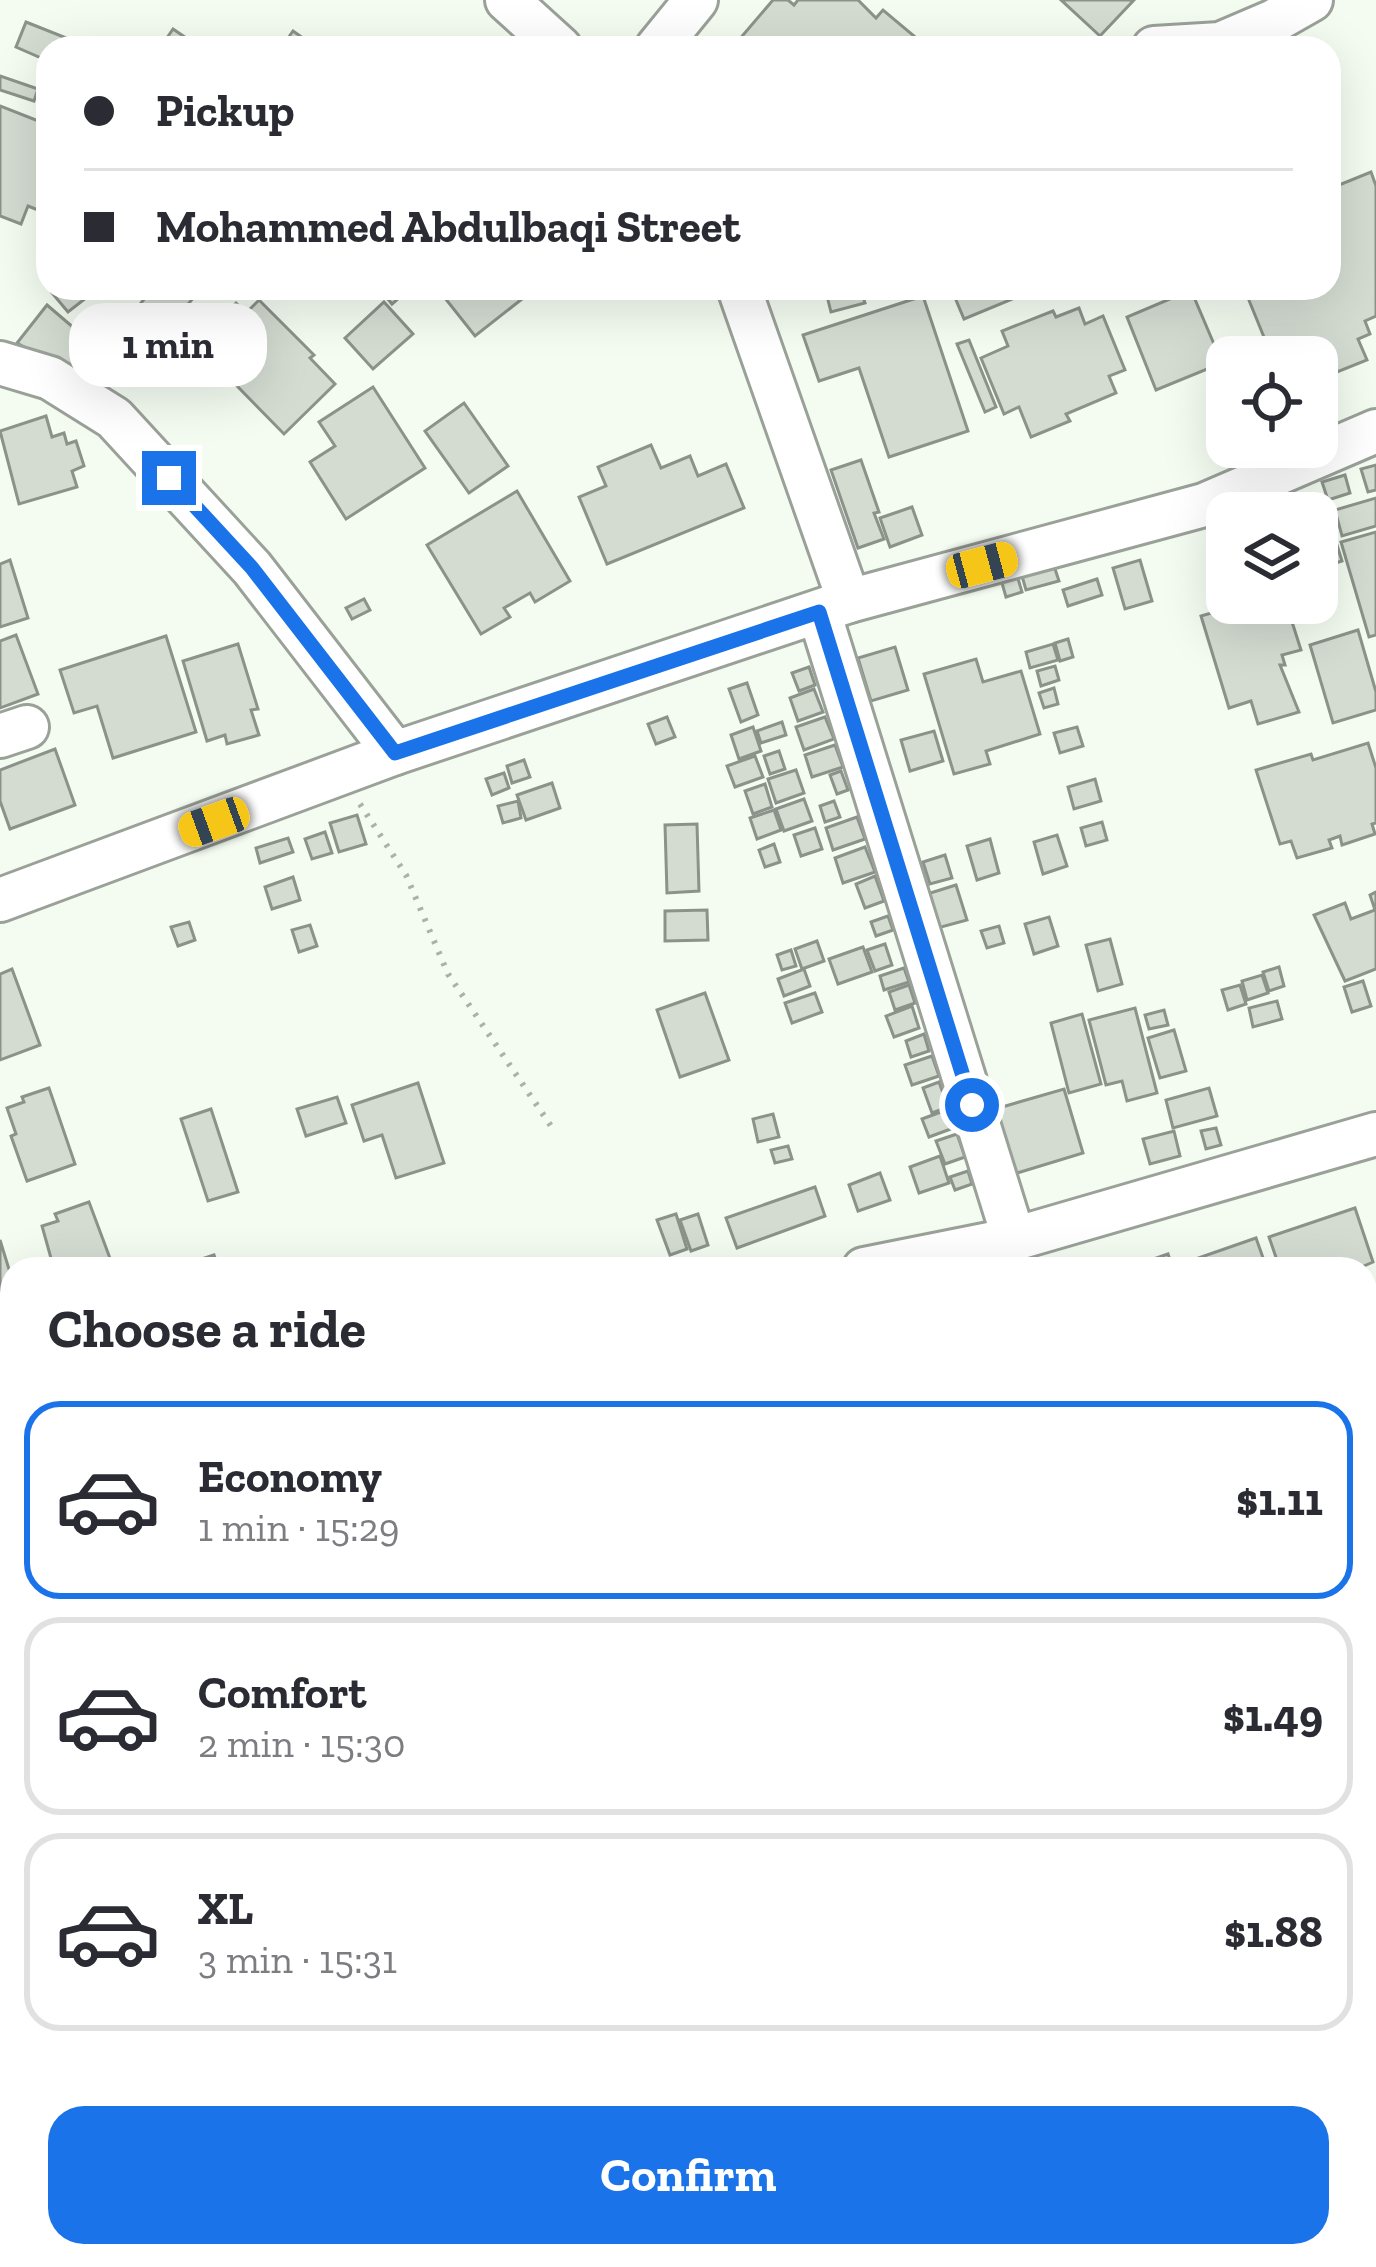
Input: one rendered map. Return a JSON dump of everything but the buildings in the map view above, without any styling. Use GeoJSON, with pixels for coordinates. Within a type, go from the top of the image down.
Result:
{"type":"FeatureCollection","features":[{"type":"Feature","properties":{"kind":"street"},"geometry":{"type":"LineString","coordinates":[[507,0],[547,36]]}},
{"type":"Feature","properties":{"kind":"street"},"geometry":{"type":"LineString","coordinates":[[667,36],[696,0]]}},
{"type":"Feature","properties":{"kind":"street"},"geometry":{"type":"LineString","coordinates":[[1239,36],[1311,0]]}},
{"type":"Feature","properties":{"kind":"street"},"geometry":{"type":"LineString","coordinates":[[743,300],[1014,1239]]}},
{"type":"Feature","properties":{"kind":"street"},"geometry":{"type":"LineString","coordinates":[[0,363],[50,378],[114,418],[252,568],[395,753]]}},
{"type":"Feature","properties":{"kind":"street"},"geometry":{"type":"LineString","coordinates":[[0,900],[395,753],[834,606],[1204,505],[1376,431]]}},
{"type":"Feature","properties":{"kind":"street"},"geometry":{"type":"LineString","coordinates":[[924,1257],[1014,1239],[1376,1134]]}},
{"type":"Feature","properties":{"kind":"path"},"geometry":{"type":"LineString","coordinates":[[342,775],[406,875],[448,974],[555,1132]]}},
{"type":"Feature","properties":{"kind":"route"},"geometry":{"type":"LineString","coordinates":[[169,478],[252,568],[395,753],[819,612],[972,1105]]}}]}
